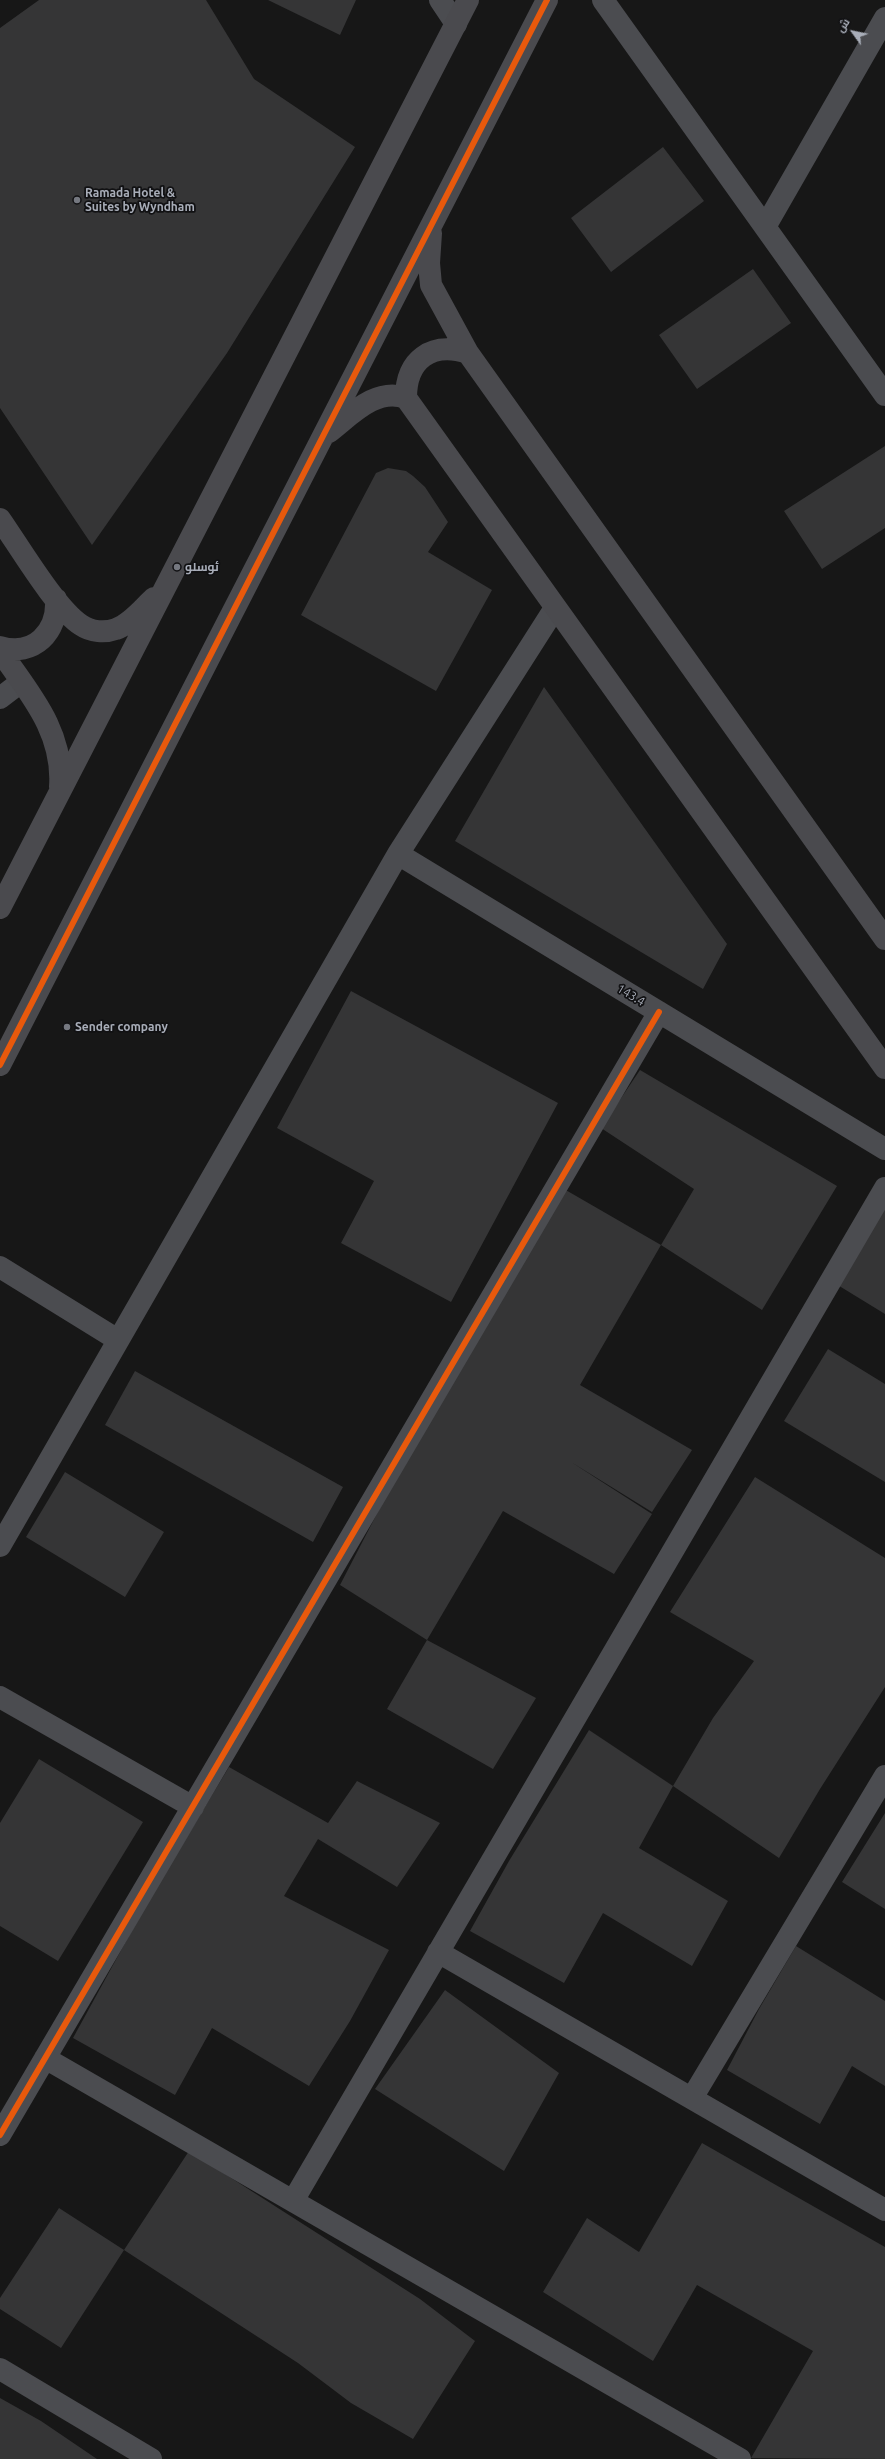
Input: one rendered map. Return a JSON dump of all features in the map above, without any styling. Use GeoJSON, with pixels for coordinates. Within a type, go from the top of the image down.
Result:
{"type":"FeatureCollection","features":[{"type":"Feature","properties":{"kind":"street"},"geometry":{"type":"LineString","coordinates":[[440,0],[456,24]]}},
{"type":"Feature","properties":{"kind":"street"},"geometry":{"type":"LineString","coordinates":[[0,908],[468,0]]}},
{"type":"Feature","properties":{"kind":"street"},"geometry":{"type":"LineString","coordinates":[[0,1065],[547,0]]}},
{"type":"Feature","properties":{"kind":"street"},"geometry":{"type":"LineString","coordinates":[[603,0],[885,395]]}},
{"type":"Feature","properties":{"kind":"street"},"geometry":{"type":"LineString","coordinates":[[765,227],[885,18]]}},
{"type":"Feature","properties":{"kind":"street"},"geometry":{"type":"LineString","coordinates":[[432,225],[429,262],[431,285],[468,353],[885,939]]}},
{"type":"Feature","properties":{"kind":"street"},"geometry":{"type":"LineString","coordinates":[[468,353],[448,349],[428,353],[418,361],[410,372],[406,385],[406,398],[885,1068]]}},
{"type":"Feature","properties":{"kind":"street"},"geometry":{"type":"LineString","coordinates":[[323,436],[366,403],[377,398],[396,395],[406,398]]}},
{"type":"Feature","properties":{"kind":"street"},"geometry":{"type":"LineString","coordinates":[[0,519],[56,599],[81,626],[102,632],[123,625],[165,588]]}},
{"type":"Feature","properties":{"kind":"street"},"geometry":{"type":"LineString","coordinates":[[0,647],[22,649],[35,645],[45,637],[53,625],[57,612],[56,599]]}},
{"type":"Feature","properties":{"kind":"street"},"geometry":{"type":"LineString","coordinates":[[0,1546],[398,854],[555,608]]}},
{"type":"Feature","properties":{"kind":"street"},"geometry":{"type":"LineString","coordinates":[[0,651],[53,732],[60,758],[60,792]]}},
{"type":"Feature","properties":{"kind":"street"},"geometry":{"type":"LineString","coordinates":[[0,698],[21,682]]}},
{"type":"Feature","properties":{"kind":"street","name":"143.4"},"geometry":{"type":"LineString","coordinates":[[398,854],[885,1150]]}},
{"type":"Feature","properties":{"kind":"street"},"geometry":{"type":"LineString","coordinates":[[0,2135],[659,1012]]}},
{"type":"Feature","properties":{"kind":"street"},"geometry":{"type":"LineString","coordinates":[[293,2201],[885,1188]]}},
{"type":"Feature","properties":{"kind":"street"},"geometry":{"type":"LineString","coordinates":[[0,1267],[118,1340]]}},
{"type":"Feature","properties":{"kind":"street"},"geometry":{"type":"LineString","coordinates":[[0,1697],[193,1807]]}},
{"type":"Feature","properties":{"kind":"street"},"geometry":{"type":"LineString","coordinates":[[692,2098],[885,1776]]}},
{"type":"Feature","properties":{"kind":"street"},"geometry":{"type":"LineString","coordinates":[[438,1952],[885,2210]]}},
{"type":"Feature","properties":{"kind":"street"},"geometry":{"type":"LineString","coordinates":[[45,2058],[293,2201],[728,2456]]}},
{"type":"Feature","properties":{"kind":"street"},"geometry":{"type":"LineString","coordinates":[[0,2369],[151,2459]]}},
{"type":"Feature","properties":{"kind":"building"},"geometry":{"type":"Polygon","coordinates":[[[39,0],[206,0],[254,79],[355,147],[227,353],[92,545],[0,408],[0,28],[39,0]]]}},
{"type":"Feature","properties":{"kind":"building"},"geometry":{"type":"Polygon","coordinates":[[[268,0],[356,0],[340,35],[268,0]]]}},
{"type":"Feature","properties":{"kind":"building"},"geometry":{"type":"Polygon","coordinates":[[[663,147],[704,201],[611,272],[571,218],[663,147]]]}},
{"type":"Feature","properties":{"kind":"building"},"geometry":{"type":"Polygon","coordinates":[[[753,269],[791,323],[697,389],[659,335],[753,269]]]}},
{"type":"Feature","properties":{"kind":"building"},"geometry":{"type":"Polygon","coordinates":[[[885,446],[885,528],[822,569],[784,511],[885,446]]]}},
{"type":"Feature","properties":{"kind":"building"},"geometry":{"type":"Polygon","coordinates":[[[388,468],[406,471],[413,476],[425,487],[448,522],[428,552],[492,590],[436,691],[301,615],[376,473],[388,468]]]}},
{"type":"Feature","properties":{"kind":"building"},"geometry":{"type":"Polygon","coordinates":[[[544,687],[727,944],[703,989],[455,841],[544,687]]]}},
{"type":"Feature","properties":{"kind":"building"},"geometry":{"type":"Polygon","coordinates":[[[351,991],[558,1103],[451,1302],[341,1243],[374,1181],[277,1128],[351,991]]]}},
{"type":"Feature","properties":{"kind":"building"},"geometry":{"type":"Polygon","coordinates":[[[640,1070],[837,1186],[762,1310],[661,1245],[694,1189],[601,1128],[640,1070]]]}},
{"type":"Feature","properties":{"kind":"building"},"geometry":{"type":"Polygon","coordinates":[[[564,1189],[661,1245],[580,1385],[692,1450],[652,1512],[571,1462],[652,1514],[614,1574],[503,1511],[427,1640],[340,1585],[409,1452],[564,1189]]]}},
{"type":"Feature","properties":{"kind":"building"},"geometry":{"type":"Polygon","coordinates":[[[885,1203],[885,1314],[836,1284],[885,1203]]]}},
{"type":"Feature","properties":{"kind":"building"},"geometry":{"type":"Polygon","coordinates":[[[828,1349],[885,1384],[885,1482],[784,1421],[828,1349]]]}},
{"type":"Feature","properties":{"kind":"building"},"geometry":{"type":"Polygon","coordinates":[[[135,1371],[343,1487],[313,1542],[105,1425],[135,1371]]]}},
{"type":"Feature","properties":{"kind":"building"},"geometry":{"type":"Polygon","coordinates":[[[65,1472],[164,1532],[125,1597],[26,1537],[65,1472]]]}},
{"type":"Feature","properties":{"kind":"building"},"geometry":{"type":"Polygon","coordinates":[[[755,1477],[885,1558],[885,1687],[820,1789],[779,1858],[673,1786],[713,1718],[754,1661],[670,1612],[755,1477]]]}},
{"type":"Feature","properties":{"kind":"building"},"geometry":{"type":"Polygon","coordinates":[[[427,1640],[536,1698],[493,1769],[387,1709],[427,1640]]]}},
{"type":"Feature","properties":{"kind":"building"},"geometry":{"type":"Polygon","coordinates":[[[589,1730],[673,1786],[639,1848],[728,1901],[692,1966],[603,1913],[564,1983],[470,1931],[509,1861],[589,1730]]]}},
{"type":"Feature","properties":{"kind":"building"},"geometry":{"type":"Polygon","coordinates":[[[39,1759],[143,1822],[58,1961],[0,1926],[0,1823],[39,1759]]]}},
{"type":"Feature","properties":{"kind":"building"},"geometry":{"type":"Polygon","coordinates":[[[229,1767],[328,1823],[357,1781],[440,1823],[397,1887],[318,1839],[284,1896],[389,1950],[350,2021],[309,2086],[212,2028],[175,2095],[73,2038],[147,1903],[229,1767]]]}},
{"type":"Feature","properties":{"kind":"building"},"geometry":{"type":"Polygon","coordinates":[[[885,1813],[885,1909],[842,1882],[885,1813]]]}},
{"type":"Feature","properties":{"kind":"building"},"geometry":{"type":"Polygon","coordinates":[[[796,1946],[885,2001],[885,2086],[852,2066],[820,2124],[727,2070],[759,2009],[796,1946]]]}},
{"type":"Feature","properties":{"kind":"building"},"geometry":{"type":"Polygon","coordinates":[[[445,1990],[559,2073],[504,2171],[375,2089],[445,1990]]]}},
{"type":"Feature","properties":{"kind":"building"},"geometry":{"type":"Polygon","coordinates":[[[702,2143],[885,2247],[885,2459],[751,2458],[813,2351],[697,2285],[653,2361],[543,2292],[587,2218],[639,2252],[702,2143]]]}},
{"type":"Feature","properties":{"kind":"building"},"geometry":{"type":"Polygon","coordinates":[[[189,2151],[420,2299],[475,2341],[413,2439],[351,2403],[298,2363],[124,2250],[189,2151]]]}},
{"type":"Feature","properties":{"kind":"building"},"geometry":{"type":"Polygon","coordinates":[[[59,2208],[124,2250],[61,2348],[0,2309],[0,2298],[59,2208]]]}},
{"type":"Feature","properties":{"kind":"building"},"geometry":{"type":"Polygon","coordinates":[[[0,2398],[41,2421],[97,2459],[0,2459],[0,2398]]]}},
{"type":"Feature","properties":{"kind":"cycle path"},"geometry":{"type":"LineString","coordinates":[[0,1065],[547,0]]}},
{"type":"Feature","properties":{"kind":"cycle path"},"geometry":{"type":"LineString","coordinates":[[0,2135],[659,1012]]}},
{"type":"Feature","properties":{"kind":"place","name":"Ramada Hotel & Suites by Wyndham"},"geometry":{"type":"Point","coordinates":[77,200]}},
{"type":"Feature","properties":{"kind":"place","name":"ئوسلو"},"geometry":{"type":"Point","coordinates":[177,567]}},
{"type":"Feature","properties":{"kind":"place","name":"Sender company"},"geometry":{"type":"Point","coordinates":[67,1027]}}]}
